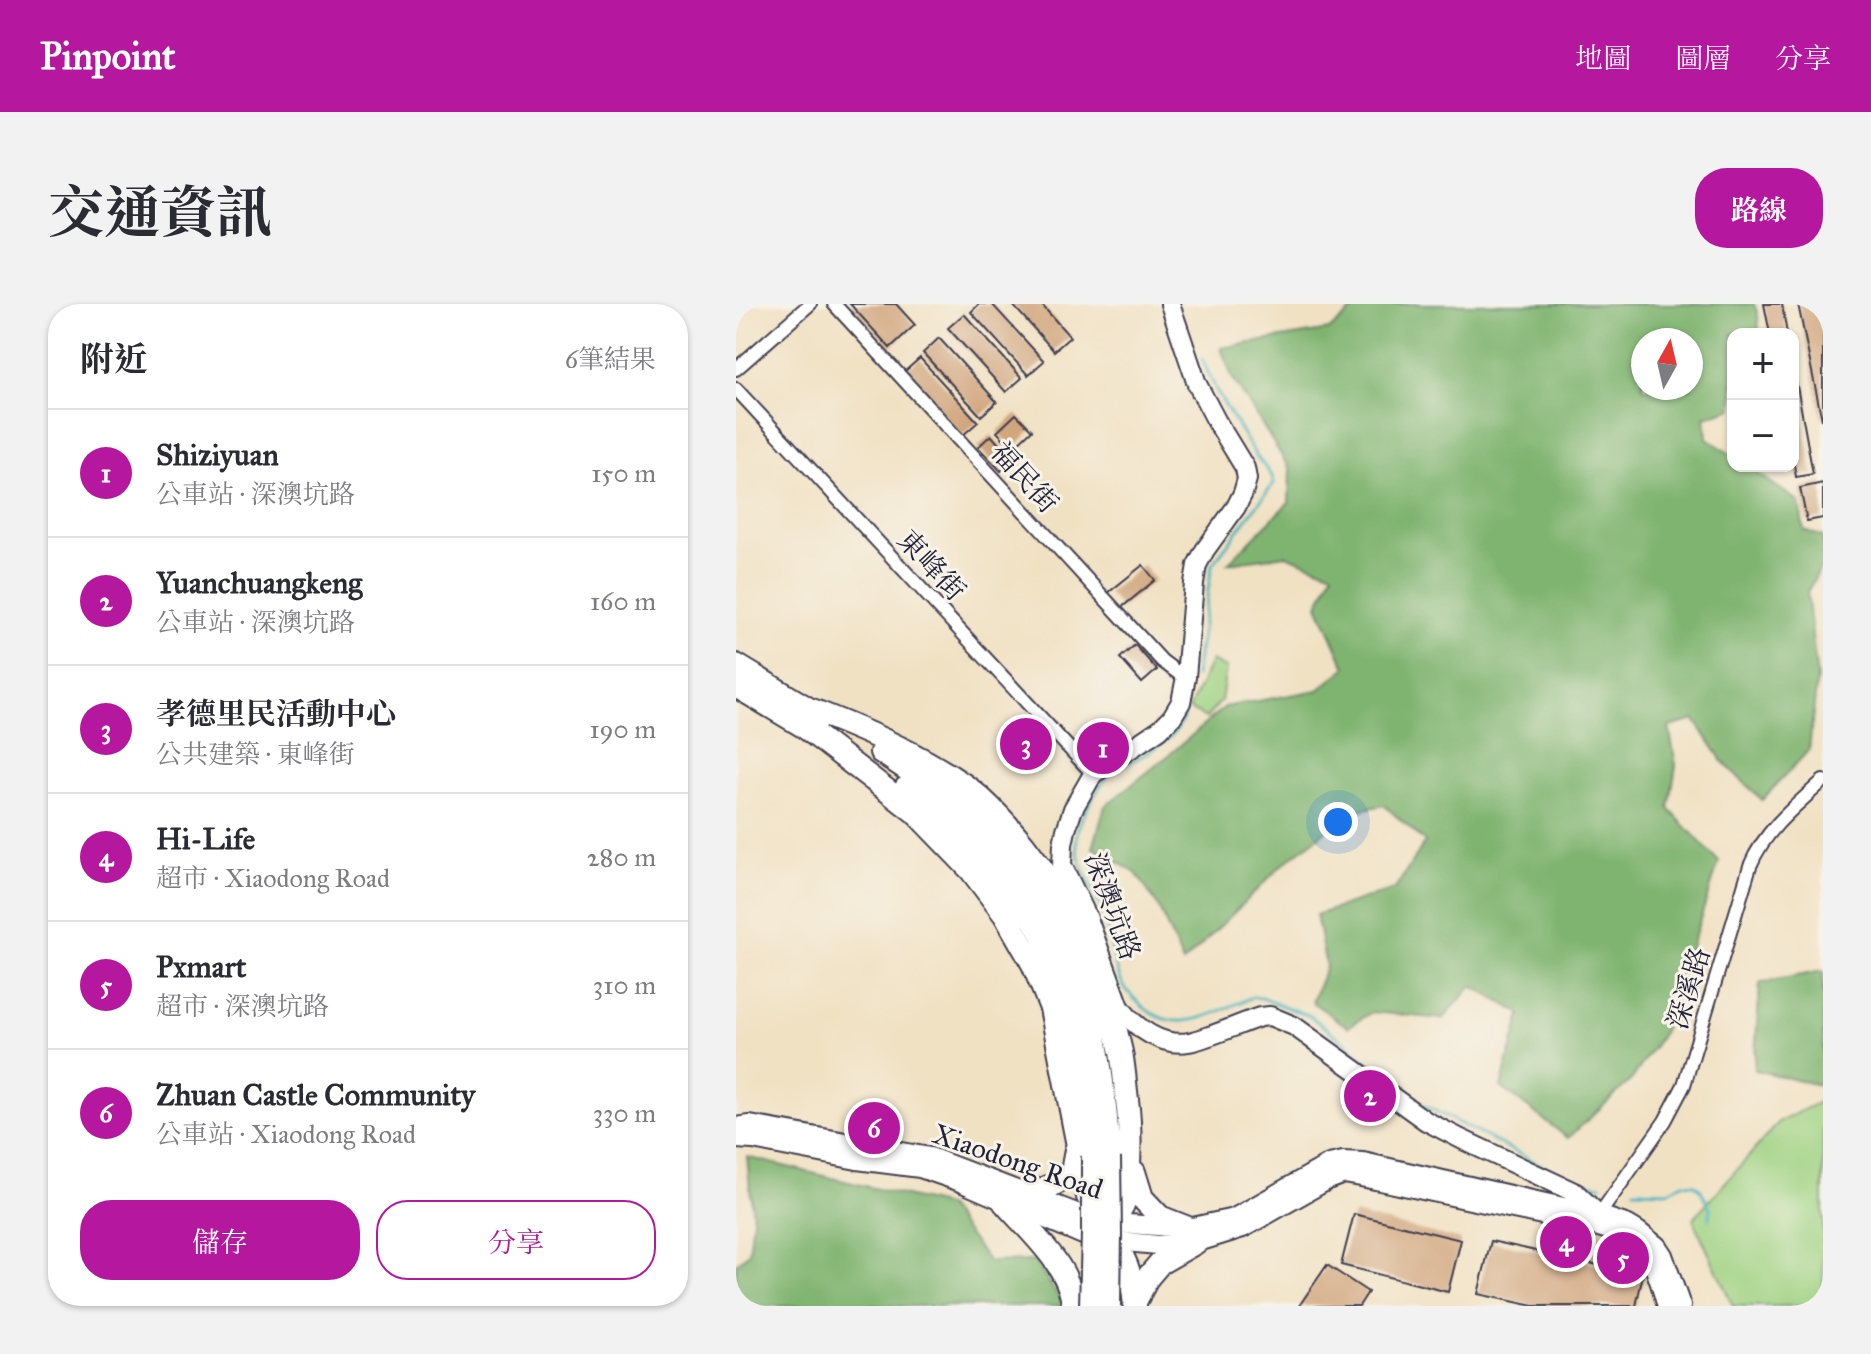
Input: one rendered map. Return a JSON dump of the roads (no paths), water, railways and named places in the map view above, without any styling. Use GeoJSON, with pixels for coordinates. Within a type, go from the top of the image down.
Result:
{"type":"FeatureCollection","features":[{"type":"Feature","properties":{"kind":"highway"},"geometry":{"type":"LineString","coordinates":[[736,665],[955,826],[996,869],[1048,946],[1077,1030],[1105,1086],[1130,1124],[1133,1169],[1142,1198],[1160,1217],[1191,1236],[1148,1277],[1135,1304]]}},
{"type":"Feature","properties":{"kind":"highway"},"geometry":{"type":"LineString","coordinates":[[736,686],[804,717],[871,733],[966,786],[1006,823],[1069,908],[1109,1006],[1121,1053],[1105,1086],[1093,1234],[1091,1306]]}},
{"type":"Feature","properties":{"kind":"highway"},"geometry":{"type":"LineString","coordinates":[[804,717],[915,812],[971,870],[1005,915],[1033,964],[1051,1008],[1072,1121],[1075,1161],[1072,1172],[1056,1185],[1014,1198],[1066,1276],[1073,1295],[1073,1306]]}},
{"type":"Feature","properties":{"kind":"highway"},"geometry":{"type":"LineString","coordinates":[[1072,1121],[1103,1231],[1124,1258],[1135,1304]]}},
{"type":"Feature","properties":{"kind":"highway"},"geometry":{"type":"LineString","coordinates":[[1080,1306],[1087,1253],[1126,1196],[1130,1124]]}},
{"type":"Feature","properties":{"kind":"highway"},"geometry":{"type":"LineString","coordinates":[[1101,1157],[1110,1234],[1109,1306]]}},
{"type":"Feature","properties":{"kind":"main road","name":"深澳坑路"},"geometry":{"type":"LineString","coordinates":[[1170,304],[1197,384],[1245,468],[1247,479],[1236,507],[1197,565],[1181,702],[1160,729],[1093,774],[1073,809],[1066,830],[1062,865],[1087,916],[1120,1007],[1139,1028],[1169,1041],[1188,1042],[1260,1017],[1270,1016],[1294,1026],[1426,1121],[1576,1193],[1597,1220],[1639,1245],[1653,1260],[1667,1306]]}},
{"type":"Feature","properties":{"kind":"main road","name":"Xiaodong Road"},"geometry":{"type":"LineString","coordinates":[[736,1127],[750,1125],[930,1157],[1014,1198]]}},
{"type":"Feature","properties":{"kind":"main road","name":"Xiaodong Road"},"geometry":{"type":"LineString","coordinates":[[736,1139],[920,1168],[1014,1198],[1051,1205],[1103,1231],[1158,1245],[1243,1228],[1344,1174],[1597,1220]]}},
{"type":"Feature","properties":{"kind":"main road","name":"深澳坑路"},"geometry":{"type":"LineString","coordinates":[[1597,1220],[1628,1225],[1657,1246],[1666,1261],[1681,1306]]}},
{"type":"Feature","properties":{"kind":"street"},"geometry":{"type":"LineString","coordinates":[[736,369],[810,304]]}},
{"type":"Feature","properties":{"kind":"street","name":"福民街"},"geometry":{"type":"LineString","coordinates":[[834,304],[1162,661],[1186,677]]}},
{"type":"Feature","properties":{"kind":"street","name":"東峰街"},"geometry":{"type":"LineString","coordinates":[[736,389],[1093,774]]}},
{"type":"Feature","properties":{"kind":"street","name":"深溪路"},"geometry":{"type":"LineString","coordinates":[[1597,1220],[1665,1121],[1684,1085],[1756,851],[1768,833],[1823,781]]}},
{"type":"Feature","properties":{"kind":"waterway"},"geometry":{"type":"LineString","coordinates":[[1195,676],[1212,565],[1274,483],[1217,392],[1202,359]]}},
{"type":"Feature","properties":{"kind":"waterway"},"geometry":{"type":"LineString","coordinates":[[1186,711],[1181,724],[1164,742],[1105,780],[1078,829],[1077,850],[1102,910],[1118,973],[1126,990],[1140,1004],[1168,1020],[1196,1019],[1253,997],[1310,1016],[1408,1097],[1543,1166],[1601,1185]]}},
{"type":"Feature","properties":{"kind":"waterway"},"geometry":{"type":"LineString","coordinates":[[1634,1190],[1669,1191],[1682,1183],[1695,1184],[1711,1209],[1709,1219]]}},
{"type":"Feature","properties":{"kind":"place","name":"孝德里民活動中心"},"geometry":{"type":"Point","coordinates":[1026,744]}},
{"type":"Feature","properties":{"kind":"place","name":"Shiziyuan"},"geometry":{"type":"Point","coordinates":[1103,748]}},
{"type":"Feature","properties":{"kind":"place","name":"Yuanchuangkeng"},"geometry":{"type":"Point","coordinates":[1370,1096]}},
{"type":"Feature","properties":{"kind":"place","name":"Zhuan Castle Community"},"geometry":{"type":"Point","coordinates":[874,1128]}},
{"type":"Feature","properties":{"kind":"place","name":"Hi-Life"},"geometry":{"type":"Point","coordinates":[1566,1242]}},
{"type":"Feature","properties":{"kind":"place","name":"Pxmart"},"geometry":{"type":"Point","coordinates":[1623,1258]}}]}
